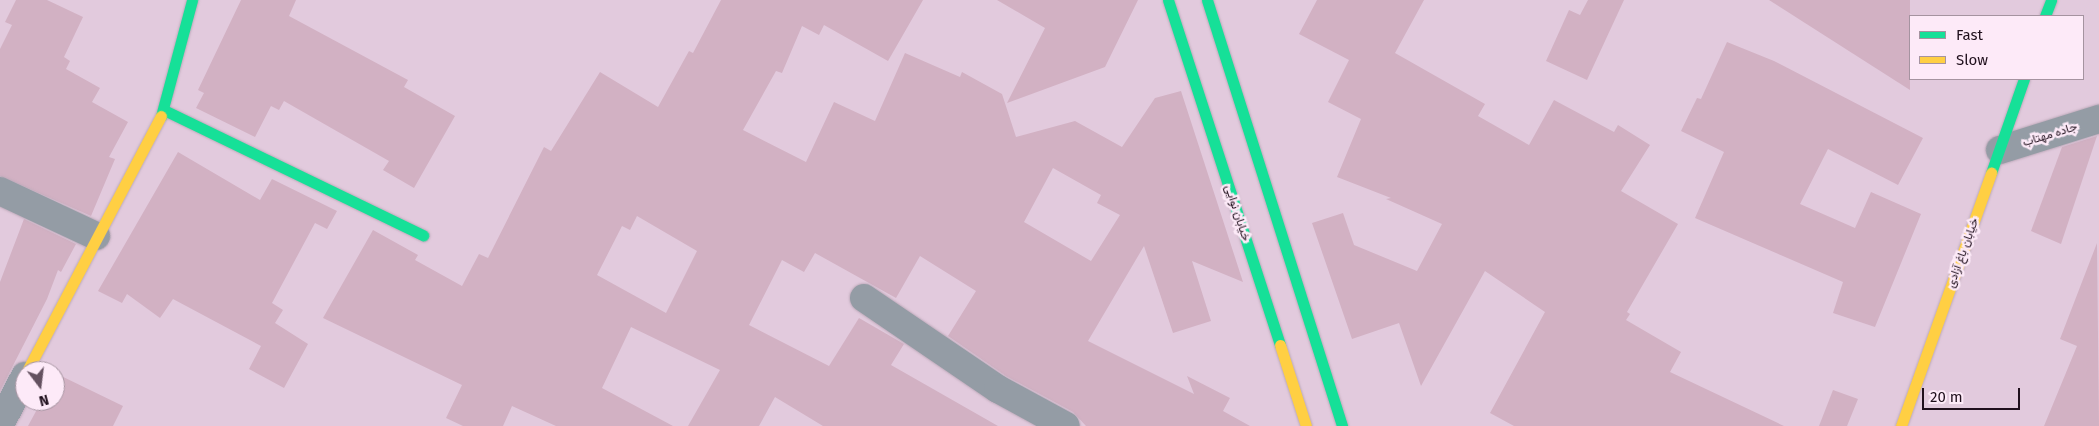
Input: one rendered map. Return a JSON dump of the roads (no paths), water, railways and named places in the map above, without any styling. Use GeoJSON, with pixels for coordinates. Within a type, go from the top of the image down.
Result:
{"type":"FeatureCollection","features":[{"type":"Feature","properties":{"kind":"street"},"geometry":{"type":"LineString","coordinates":[[32,361],[96,236],[164,110],[192,0]]}},
{"type":"Feature","properties":{"kind":"street","name":"خیابان نوایی"},"geometry":{"type":"LineString","coordinates":[[1168,0],[1306,426]]}},
{"type":"Feature","properties":{"kind":"street"},"geometry":{"type":"LineString","coordinates":[[1207,0],[1342,426]]}},
{"type":"Feature","properties":{"kind":"street"},"geometry":{"type":"LineString","coordinates":[[2045,15],[2051,0]]}},
{"type":"Feature","properties":{"kind":"street","name":"خیابان باغ آزادی"},"geometry":{"type":"LineString","coordinates":[[1900,426],[2024,80]]}},
{"type":"Feature","properties":{"kind":"street"},"geometry":{"type":"LineString","coordinates":[[164,110],[423,235]]}},
{"type":"Feature","properties":{"kind":"street","name":"جاده مهتاب"},"geometry":{"type":"LineString","coordinates":[[2000,150],[2099,119]]}},
{"type":"Feature","properties":{"kind":"street"},"geometry":{"type":"LineString","coordinates":[[0,191],[96,236]]}},
{"type":"Feature","properties":{"kind":"street"},"geometry":{"type":"LineString","coordinates":[[864,298],[998,389],[1066,426]]}},
{"type":"Feature","properties":{"kind":"street"},"geometry":{"type":"LineString","coordinates":[[0,425],[15,396]]}}]}
